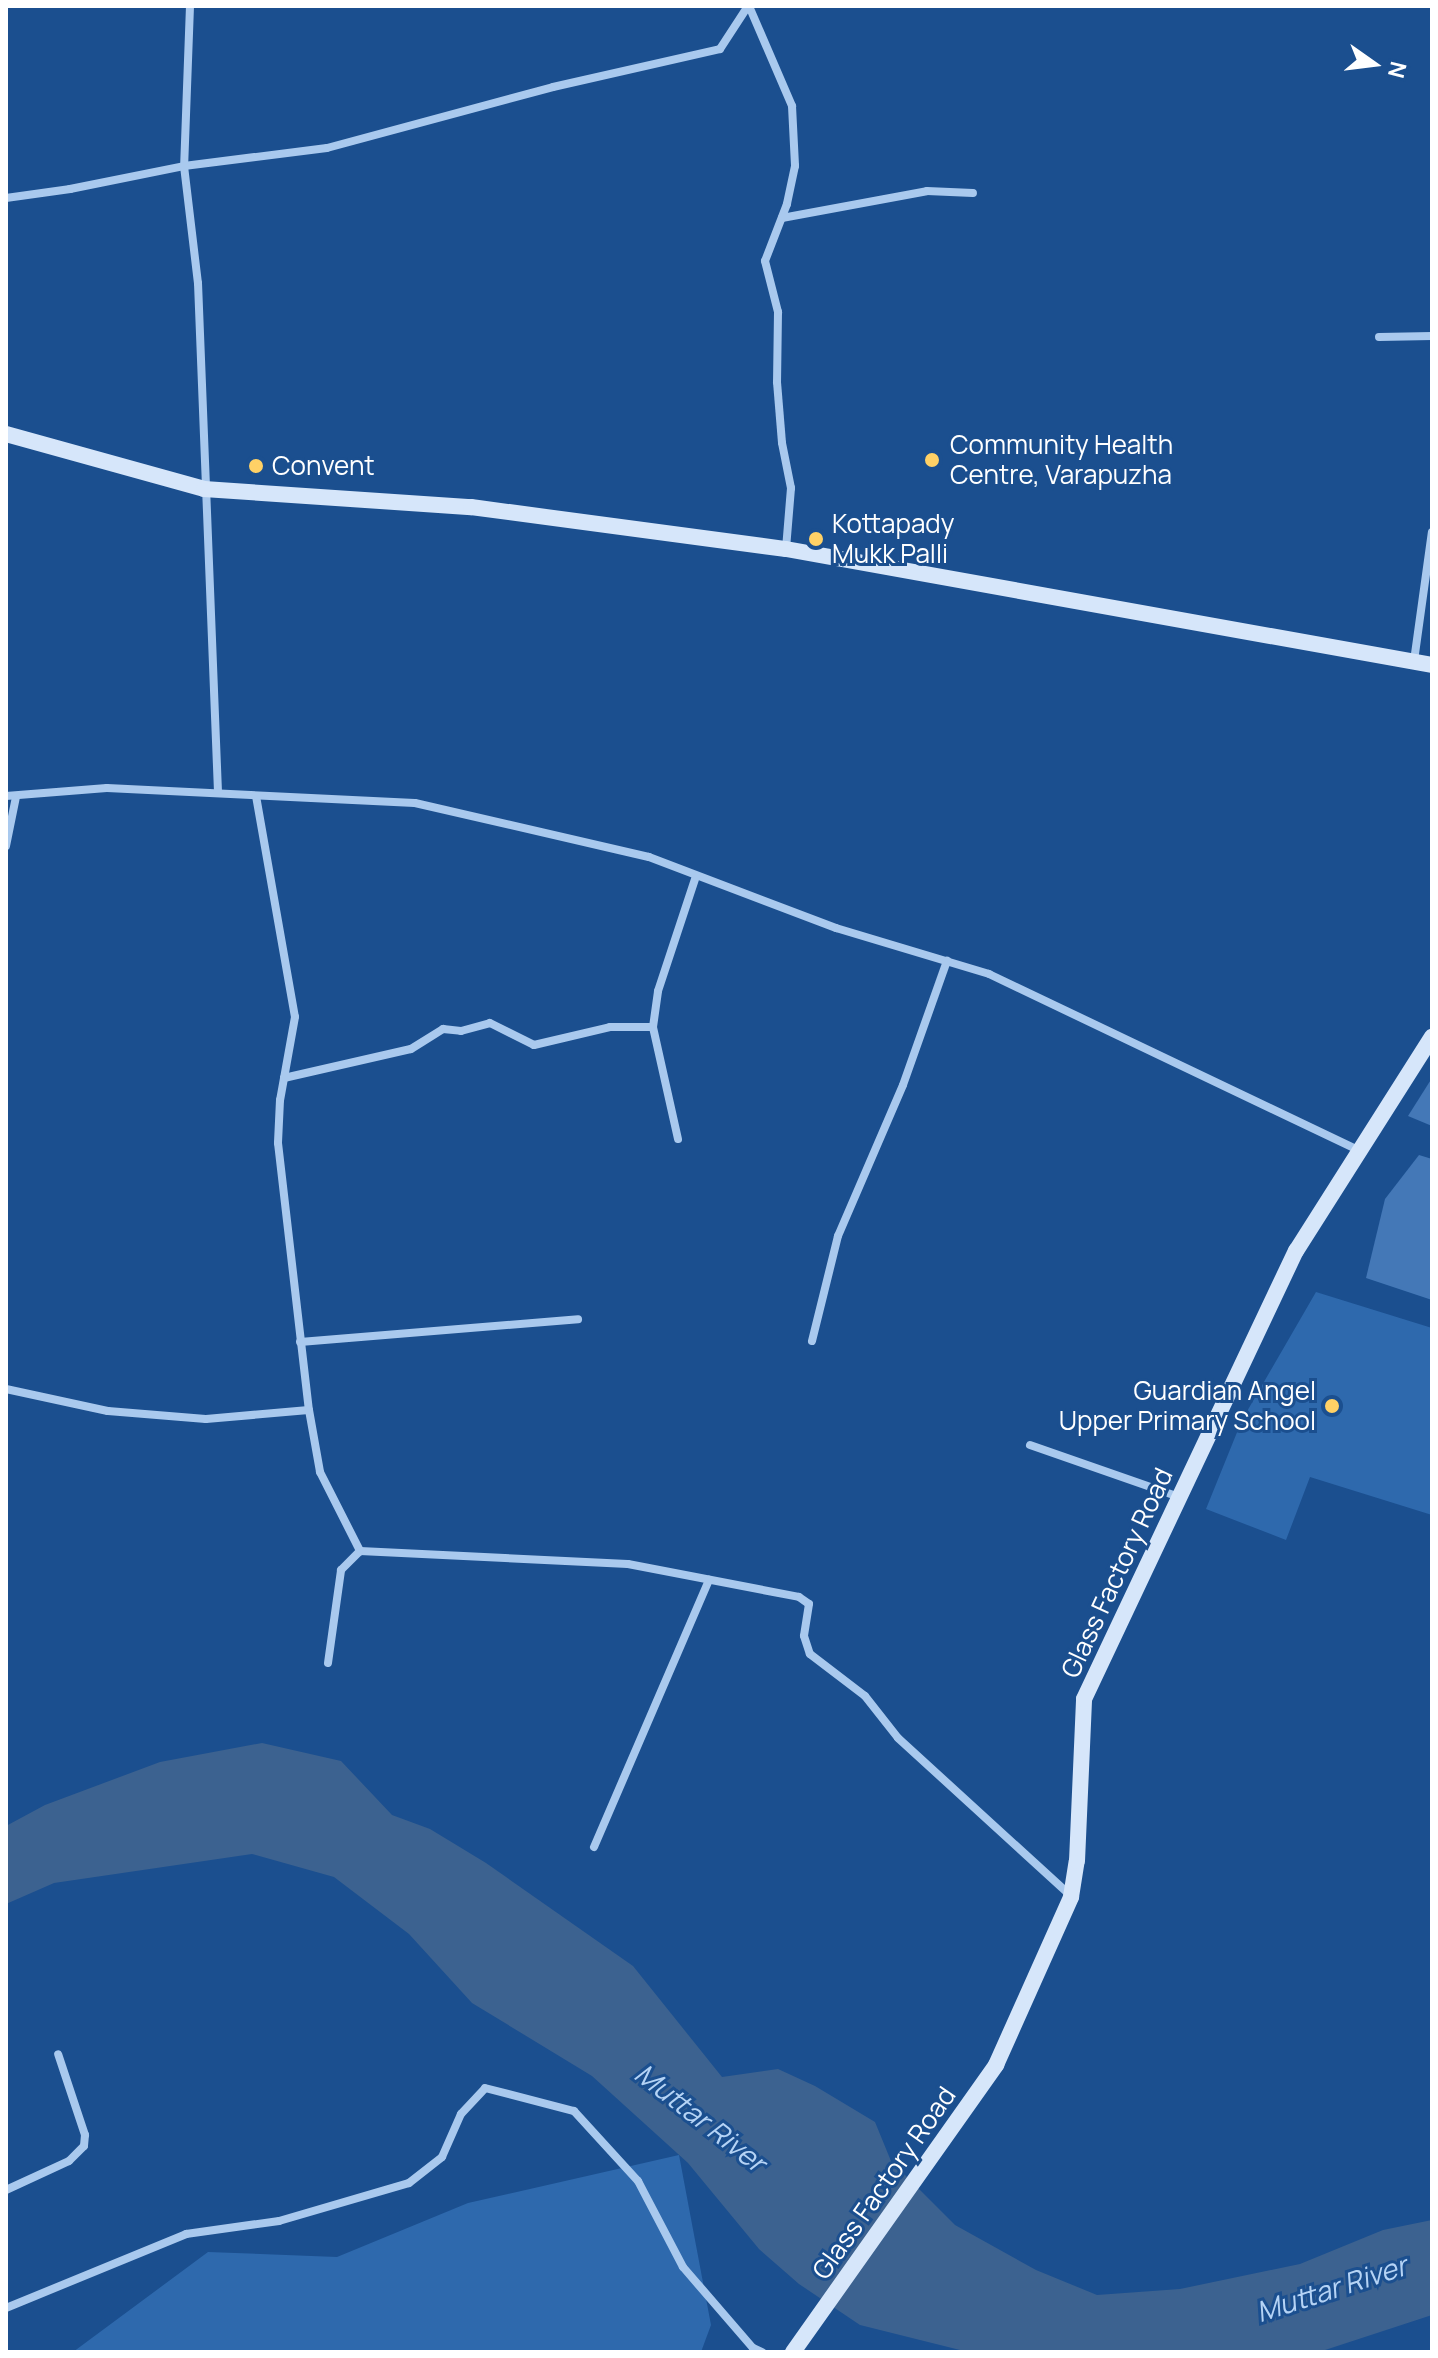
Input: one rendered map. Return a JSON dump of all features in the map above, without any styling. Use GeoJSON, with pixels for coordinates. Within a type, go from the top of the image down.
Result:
{"type":"FeatureCollection","features":[{"type":"Feature","properties":{"kind":"main road"},"geometry":{"type":"LineString","coordinates":[[6,434],[204,489],[471,507],[786,549],[1432,665]]}},
{"type":"Feature","properties":{"kind":"main road","name":"Glass Factory Road"},"geometry":{"type":"LineString","coordinates":[[798,2346],[996,2065],[1071,1897],[1077,1861],[1084,1699],[1296,1251],[1432,1037]]}},
{"type":"Feature","properties":{"kind":"street"},"geometry":{"type":"LineString","coordinates":[[190,6],[184,166],[198,283],[218,791]]}},
{"type":"Feature","properties":{"kind":"street"},"geometry":{"type":"LineString","coordinates":[[6,198],[70,189],[184,166],[327,148],[553,87],[720,49],[750,9],[761,6]]}},
{"type":"Feature","properties":{"kind":"street"},"geometry":{"type":"LineString","coordinates":[[750,9],[792,106],[795,166],[782,218],[765,261],[778,312],[777,382],[782,443],[791,488],[786,549]]}},
{"type":"Feature","properties":{"kind":"street"},"geometry":{"type":"LineString","coordinates":[[782,218],[927,191],[973,193]]}},
{"type":"Feature","properties":{"kind":"street"},"geometry":{"type":"LineString","coordinates":[[1379,337],[1432,336]]}},
{"type":"Feature","properties":{"kind":"street"},"geometry":{"type":"LineString","coordinates":[[1414,662],[1432,532]]}},
{"type":"Feature","properties":{"kind":"street"},"geometry":{"type":"LineString","coordinates":[[6,796],[107,788],[218,791],[256,796],[415,803],[649,857],[836,928],[989,974],[1360,1151]]}},
{"type":"Feature","properties":{"kind":"street"},"geometry":{"type":"LineString","coordinates":[[256,796],[295,1017],[284,1078],[278,1143],[309,1410],[320,1472],[360,1551]]}},
{"type":"Feature","properties":{"kind":"street"},"geometry":{"type":"LineString","coordinates":[[6,846],[16,797]]}},
{"type":"Feature","properties":{"kind":"street"},"geometry":{"type":"LineString","coordinates":[[678,1139],[653,1027],[658,991],[696,876]]}},
{"type":"Feature","properties":{"kind":"street"},"geometry":{"type":"LineString","coordinates":[[812,1341],[838,1236],[903,1085],[947,961]]}},
{"type":"Feature","properties":{"kind":"street"},"geometry":{"type":"LineString","coordinates":[[284,1078],[411,1049],[443,1029],[461,1031],[490,1023],[534,1045],[610,1027],[653,1027]]}},
{"type":"Feature","properties":{"kind":"street"},"geometry":{"type":"LineString","coordinates":[[300,1342],[578,1319]]}},
{"type":"Feature","properties":{"kind":"street"},"geometry":{"type":"LineString","coordinates":[[6,1389],[108,1411],[206,1419],[309,1410]]}},
{"type":"Feature","properties":{"kind":"street"},"geometry":{"type":"LineString","coordinates":[[1030,1445],[1179,1497]]}},
{"type":"Feature","properties":{"kind":"street"},"geometry":{"type":"LineString","coordinates":[[328,1663],[341,1570],[360,1551],[628,1564],[799,1597],[809,1604],[804,1636],[810,1654],[865,1696],[898,1738],[1071,1897]]}},
{"type":"Feature","properties":{"kind":"street"},"geometry":{"type":"LineString","coordinates":[[594,1847],[709,1580]]}},
{"type":"Feature","properties":{"kind":"street"},"geometry":{"type":"LineString","coordinates":[[6,2190],[69,2161],[84,2146],[85,2135],[58,2054]]}},
{"type":"Feature","properties":{"kind":"street"},"geometry":{"type":"LineString","coordinates":[[6,2308],[186,2234],[279,2221],[409,2183],[442,2157],[461,2114],[485,2088],[574,2111],[638,2181],[683,2267],[753,2348],[762,2352]]}},
{"type":"Feature","properties":{"kind":"shaded area"},"geometry":{"type":"Polygon","coordinates":[[[1316,1292],[1432,1328],[1432,1515],[1310,1477],[1286,1540],[1206,1509],[1242,1420],[1316,1292]]]}},
{"type":"Feature","properties":{"kind":"shaded area"},"geometry":{"type":"Polygon","coordinates":[[[679,2155],[711,2325],[701,2352],[73,2352],[208,2252],[337,2257],[468,2203],[679,2155]]]}},
{"type":"Feature","properties":{"kind":"water","name":"Muttar River"},"geometry":{"type":"Polygon","coordinates":[[[262,1743],[341,1761],[392,1815],[430,1829],[486,1863],[633,1966],[722,2077],[778,2069],[815,2086],[875,2122],[891,2161],[955,2225],[1036,2270],[1097,2295],[1180,2289],[1300,2264],[1383,2230],[1432,2220],[1432,2315],[1319,2352],[968,2352],[860,2325],[799,2284],[759,2249],[688,2163],[592,2076],[472,2003],[409,1934],[334,1877],[252,1854],[54,1883],[6,1904],[6,1826],[45,1805],[160,1762],[262,1743]]]}},
{"type":"Feature","properties":{"kind":"building"},"geometry":{"type":"Polygon","coordinates":[[[1432,1078],[1432,1126],[1408,1116],[1432,1078]]]}},
{"type":"Feature","properties":{"kind":"building"},"geometry":{"type":"Polygon","coordinates":[[[1419,1155],[1432,1159],[1432,1300],[1366,1278],[1385,1199],[1419,1155]]]}},
{"type":"Feature","properties":{"kind":"place","name":"Community Health Centre, Varapuzha"},"geometry":{"type":"Point","coordinates":[932,460]}},
{"type":"Feature","properties":{"kind":"place","name":"Convent"},"geometry":{"type":"Point","coordinates":[256,466]}},
{"type":"Feature","properties":{"kind":"place","name":"Kottapady Mukk Palli"},"geometry":{"type":"Point","coordinates":[816,539]}},
{"type":"Feature","properties":{"kind":"place","name":"Guardian Angel Upper Primary School"},"geometry":{"type":"Point","coordinates":[1332,1406]}}]}
